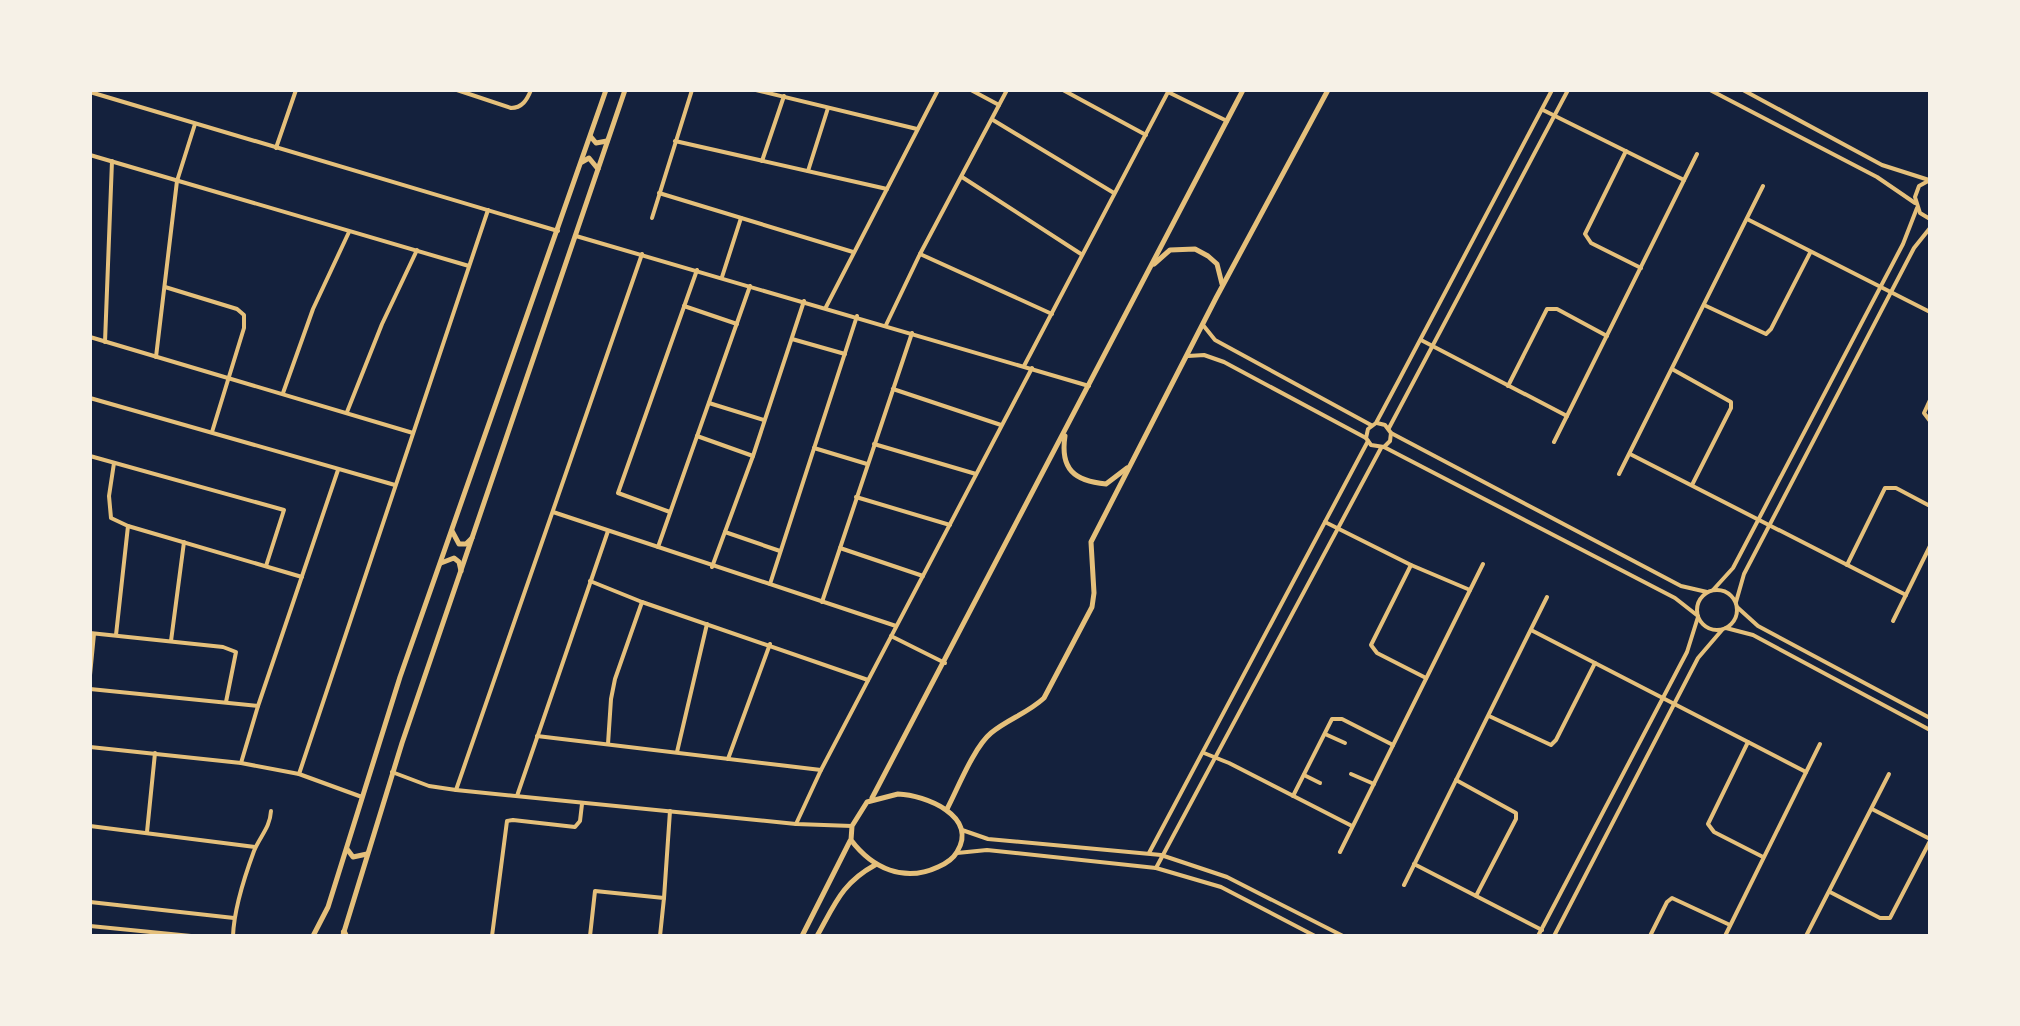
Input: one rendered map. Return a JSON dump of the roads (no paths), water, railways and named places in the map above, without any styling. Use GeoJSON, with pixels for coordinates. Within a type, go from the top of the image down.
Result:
{"type":"FeatureCollection","features":[{"type":"Feature","properties":{"kind":"street"},"geometry":{"type":"LineString","coordinates":[[116,99],[117,90]]}},
{"type":"Feature","properties":{"kind":"street"},"geometry":{"type":"LineString","coordinates":[[457,90],[517,108],[526,101],[531,90]]}},
{"type":"Feature","properties":{"kind":"street"},"geometry":{"type":"LineString","coordinates":[[313,936],[328,907],[439,564],[606,90]]}},
{"type":"Feature","properties":{"kind":"street"},"geometry":{"type":"LineString","coordinates":[[344,935],[392,772],[625,90]]}},
{"type":"Feature","properties":{"kind":"street"},"geometry":{"type":"LineString","coordinates":[[652,218],[692,90]]}},
{"type":"Feature","properties":{"kind":"street"},"geometry":{"type":"LineString","coordinates":[[756,90],[917,129]]}},
{"type":"Feature","properties":{"kind":"street"},"geometry":{"type":"LineString","coordinates":[[826,307],[938,90]]}},
{"type":"Feature","properties":{"kind":"street"},"geometry":{"type":"LineString","coordinates":[[971,90],[999,105]]}},
{"type":"Feature","properties":{"kind":"street"},"geometry":{"type":"LineString","coordinates":[[886,325],[1007,90]]}},
{"type":"Feature","properties":{"kind":"street"},"geometry":{"type":"LineString","coordinates":[[802,936],[851,840],[852,826],[858,813],[872,798],[945,663],[1243,90]]}},
{"type":"Feature","properties":{"kind":"street"},"geometry":{"type":"LineString","coordinates":[[947,809],[991,733],[1035,707],[1044,698],[1092,607],[1091,542],[1202,324],[1328,90]]}},
{"type":"Feature","properties":{"kind":"street"},"geometry":{"type":"LineString","coordinates":[[1149,853],[1552,90]]}},
{"type":"Feature","properties":{"kind":"street"},"geometry":{"type":"LineString","coordinates":[[1156,868],[1336,527],[1382,447],[1390,441],[1390,431],[1431,346],[1568,90]]}},
{"type":"Feature","properties":{"kind":"street"},"geometry":{"type":"LineString","coordinates":[[1710,90],[1877,177],[1930,219]]}},
{"type":"Feature","properties":{"kind":"street"},"geometry":{"type":"LineString","coordinates":[[1743,90],[1882,165],[1930,180]]}},
{"type":"Feature","properties":{"kind":"street"},"geometry":{"type":"LineString","coordinates":[[1067,91],[1146,135]]}},
{"type":"Feature","properties":{"kind":"street"},"geometry":{"type":"LineString","coordinates":[[1024,366],[1168,91],[1227,121]]}},
{"type":"Feature","properties":{"kind":"street"},"geometry":{"type":"LineString","coordinates":[[90,92],[558,231]]}},
{"type":"Feature","properties":{"kind":"street"},"geometry":{"type":"LineString","coordinates":[[276,148],[295,93]]}},
{"type":"Feature","properties":{"kind":"street"},"geometry":{"type":"LineString","coordinates":[[762,161],[784,96]]}},
{"type":"Feature","properties":{"kind":"street"},"geometry":{"type":"LineString","coordinates":[[808,171],[828,108]]}},
{"type":"Feature","properties":{"kind":"street"},"geometry":{"type":"LineString","coordinates":[[1543,109],[1684,180]]}},
{"type":"Feature","properties":{"kind":"street"},"geometry":{"type":"LineString","coordinates":[[992,120],[1114,193]]}},
{"type":"Feature","properties":{"kind":"street"},"geometry":{"type":"LineString","coordinates":[[156,357],[177,181],[195,123]]}},
{"type":"Feature","properties":{"kind":"street"},"geometry":{"type":"LineString","coordinates":[[590,136],[596,143],[607,141]]}},
{"type":"Feature","properties":{"kind":"street"},"geometry":{"type":"LineString","coordinates":[[675,141],[887,189]]}},
{"type":"Feature","properties":{"kind":"street"},"geometry":{"type":"LineString","coordinates":[[1626,151],[1586,231],[1586,238],[1641,268]]}},
{"type":"Feature","properties":{"kind":"street"},"geometry":{"type":"LineString","coordinates":[[1554,442],[1697,154]]}},
{"type":"Feature","properties":{"kind":"street"},"geometry":{"type":"LineString","coordinates":[[90,155],[469,266]]}},
{"type":"Feature","properties":{"kind":"street"},"geometry":{"type":"LineString","coordinates":[[581,162],[589,158],[598,170]]}},
{"type":"Feature","properties":{"kind":"street"},"geometry":{"type":"LineString","coordinates":[[105,342],[112,161]]}},
{"type":"Feature","properties":{"kind":"street"},"geometry":{"type":"LineString","coordinates":[[962,177],[1082,254]]}},
{"type":"Feature","properties":{"kind":"street"},"geometry":{"type":"LineString","coordinates":[[1713,590],[1733,568],[1903,244],[1919,186],[1930,180]]}},
{"type":"Feature","properties":{"kind":"street"},"geometry":{"type":"LineString","coordinates":[[1619,474],[1763,186]]}},
{"type":"Feature","properties":{"kind":"street"},"geometry":{"type":"LineString","coordinates":[[659,193],[853,252]]}},
{"type":"Feature","properties":{"kind":"street"},"geometry":{"type":"LineString","coordinates":[[299,774],[488,210]]}},
{"type":"Feature","properties":{"kind":"street"},"geometry":{"type":"LineString","coordinates":[[722,278],[741,218]]}},
{"type":"Feature","properties":{"kind":"street"},"geometry":{"type":"LineString","coordinates":[[1746,219],[1930,312]]}},
{"type":"Feature","properties":{"kind":"street"},"geometry":{"type":"LineString","coordinates":[[1554,936],[1698,658],[1735,619],[1744,574],[1914,248],[1930,228]]}},
{"type":"Feature","properties":{"kind":"street"},"geometry":{"type":"LineString","coordinates":[[283,393],[313,309],[349,232]]}},
{"type":"Feature","properties":{"kind":"street"},"geometry":{"type":"LineString","coordinates":[[576,236],[1089,386]]}},
{"type":"Feature","properties":{"kind":"street"},"geometry":{"type":"LineString","coordinates":[[1151,267],[1170,250],[1195,249],[1208,256],[1221,272],[1223,286],[1216,298]]}},
{"type":"Feature","properties":{"kind":"street"},"geometry":{"type":"LineString","coordinates":[[347,412],[382,324],[417,250]]}},
{"type":"Feature","properties":{"kind":"street"},"geometry":{"type":"LineString","coordinates":[[1704,304],[1759,332],[1769,332],[1810,253]]}},
{"type":"Feature","properties":{"kind":"street"},"geometry":{"type":"LineString","coordinates":[[456,790],[642,254]]}},
{"type":"Feature","properties":{"kind":"street"},"geometry":{"type":"LineString","coordinates":[[920,254],[1052,314]]}},
{"type":"Feature","properties":{"kind":"street"},"geometry":{"type":"LineString","coordinates":[[670,512],[618,493],[697,270]]}},
{"type":"Feature","properties":{"kind":"street"},"geometry":{"type":"LineString","coordinates":[[658,547],[750,286]]}},
{"type":"Feature","properties":{"kind":"street"},"geometry":{"type":"LineString","coordinates":[[165,287],[237,309],[244,315],[244,328],[212,432]]}},
{"type":"Feature","properties":{"kind":"street"},"geometry":{"type":"LineString","coordinates":[[712,567],[753,456],[804,301]]}},
{"type":"Feature","properties":{"kind":"street"},"geometry":{"type":"LineString","coordinates":[[684,306],[737,324]]}},
{"type":"Feature","properties":{"kind":"street"},"geometry":{"type":"LineString","coordinates":[[1508,386],[1547,309],[1557,309],[1607,336]]}},
{"type":"Feature","properties":{"kind":"street"},"geometry":{"type":"LineString","coordinates":[[770,584],[857,316]]}},
{"type":"Feature","properties":{"kind":"street"},"geometry":{"type":"LineString","coordinates":[[1202,324],[1215,340],[1681,586],[1707,592]]}},
{"type":"Feature","properties":{"kind":"street"},"geometry":{"type":"LineString","coordinates":[[822,602],[912,333]]}},
{"type":"Feature","properties":{"kind":"street"},"geometry":{"type":"LineString","coordinates":[[90,337],[413,433]]}},
{"type":"Feature","properties":{"kind":"street"},"geometry":{"type":"LineString","coordinates":[[792,339],[845,354]]}},
{"type":"Feature","properties":{"kind":"street"},"geometry":{"type":"LineString","coordinates":[[1421,340],[1567,416]]}},
{"type":"Feature","properties":{"kind":"street"},"geometry":{"type":"LineString","coordinates":[[1188,356],[1204,355],[1224,362],[1367,440],[1376,448],[1382,447],[1675,598],[1710,629],[1753,635],[1930,730]]}},
{"type":"Feature","properties":{"kind":"street"},"geometry":{"type":"LineString","coordinates":[[796,824],[821,770],[1032,368]]}},
{"type":"Feature","properties":{"kind":"street"},"geometry":{"type":"LineString","coordinates":[[1672,369],[1731,402],[1731,408],[1692,485]]}},
{"type":"Feature","properties":{"kind":"street"},"geometry":{"type":"LineString","coordinates":[[893,389],[1001,425]]}},
{"type":"Feature","properties":{"kind":"street"},"geometry":{"type":"LineString","coordinates":[[90,398],[395,485]]}},
{"type":"Feature","properties":{"kind":"street"},"geometry":{"type":"LineString","coordinates":[[1930,400],[1924,413],[1930,421]]}},
{"type":"Feature","properties":{"kind":"street"},"geometry":{"type":"LineString","coordinates":[[709,403],[764,420]]}},
{"type":"Feature","properties":{"kind":"street"},"geometry":{"type":"LineString","coordinates":[[1067,429],[1063,452],[1066,465],[1081,479],[1106,484],[1130,465]]}},
{"type":"Feature","properties":{"kind":"street"},"geometry":{"type":"LineString","coordinates":[[697,436],[753,456]]}},
{"type":"Feature","properties":{"kind":"street"},"geometry":{"type":"LineString","coordinates":[[874,444],[976,474]]}},
{"type":"Feature","properties":{"kind":"street"},"geometry":{"type":"LineString","coordinates":[[814,448],[867,464]]}},
{"type":"Feature","properties":{"kind":"street"},"geometry":{"type":"LineString","coordinates":[[1630,453],[1906,595]]}},
{"type":"Feature","properties":{"kind":"street"},"geometry":{"type":"LineString","coordinates":[[90,456],[284,510],[266,566]]}},
{"type":"Feature","properties":{"kind":"street"},"geometry":{"type":"LineString","coordinates":[[114,463],[109,496],[111,518],[128,526],[302,577]]}},
{"type":"Feature","properties":{"kind":"street"},"geometry":{"type":"LineString","coordinates":[[241,763],[338,470]]}},
{"type":"Feature","properties":{"kind":"street"},"geometry":{"type":"LineString","coordinates":[[1847,565],[1885,488],[1892,487],[1930,506]]}},
{"type":"Feature","properties":{"kind":"street"},"geometry":{"type":"LineString","coordinates":[[856,497],[951,525]]}},
{"type":"Feature","properties":{"kind":"street"},"geometry":{"type":"LineString","coordinates":[[553,512],[896,626]]}},
{"type":"Feature","properties":{"kind":"street"},"geometry":{"type":"LineString","coordinates":[[1325,522],[1411,565],[1470,590]]}},
{"type":"Feature","properties":{"kind":"street"},"geometry":{"type":"LineString","coordinates":[[116,635],[128,526]]}},
{"type":"Feature","properties":{"kind":"street"},"geometry":{"type":"LineString","coordinates":[[452,531],[459,544],[466,544],[473,537]]}},
{"type":"Feature","properties":{"kind":"street"},"geometry":{"type":"LineString","coordinates":[[517,796],[608,531]]}},
{"type":"Feature","properties":{"kind":"street"},"geometry":{"type":"LineString","coordinates":[[725,532],[780,551]]}},
{"type":"Feature","properties":{"kind":"street"},"geometry":{"type":"LineString","coordinates":[[171,641],[184,542]]}},
{"type":"Feature","properties":{"kind":"street"},"geometry":{"type":"LineString","coordinates":[[1893,621],[1930,546]]}},
{"type":"Feature","properties":{"kind":"street"},"geometry":{"type":"LineString","coordinates":[[840,548],[923,576]]}},
{"type":"Feature","properties":{"kind":"street"},"geometry":{"type":"LineString","coordinates":[[439,564],[454,558],[459,562],[461,572]]}},
{"type":"Feature","properties":{"kind":"street"},"geometry":{"type":"LineString","coordinates":[[1340,852],[1483,564]]}},
{"type":"Feature","properties":{"kind":"street"},"geometry":{"type":"LineString","coordinates":[[1411,565],[1371,645],[1377,653],[1426,678]]}},
{"type":"Feature","properties":{"kind":"street"},"geometry":{"type":"LineString","coordinates":[[590,581],[868,680]]}},
{"type":"Feature","properties":{"kind":"street"},"geometry":{"type":"LineString","coordinates":[[1414,864],[1540,934],[1687,652],[1698,616],[1699,600],[1713,590],[1727,592],[1758,626],[1930,718]]}},
{"type":"Feature","properties":{"kind":"street"},"geometry":{"type":"LineString","coordinates":[[1404,885],[1547,597]]}},
{"type":"Feature","properties":{"kind":"street"},"geometry":{"type":"LineString","coordinates":[[608,744],[615,679],[642,602]]}},
{"type":"Feature","properties":{"kind":"street"},"geometry":{"type":"LineString","coordinates":[[677,752],[707,624]]}},
{"type":"Feature","properties":{"kind":"street"},"geometry":{"type":"LineString","coordinates":[[1531,630],[1806,772]]}},
{"type":"Feature","properties":{"kind":"street"},"geometry":{"type":"LineString","coordinates":[[90,675],[92,633],[223,647],[236,652],[226,702]]}},
{"type":"Feature","properties":{"kind":"street"},"geometry":{"type":"LineString","coordinates":[[891,636],[945,663]]}},
{"type":"Feature","properties":{"kind":"street"},"geometry":{"type":"LineString","coordinates":[[728,759],[770,644]]}},
{"type":"Feature","properties":{"kind":"street"},"geometry":{"type":"LineString","coordinates":[[1488,715],[1551,745],[1595,663]]}},
{"type":"Feature","properties":{"kind":"street"},"geometry":{"type":"LineString","coordinates":[[90,689],[258,706]]}},
{"type":"Feature","properties":{"kind":"street"},"geometry":{"type":"LineString","coordinates":[[1293,796],[1332,719],[1339,718],[1393,745]]}},
{"type":"Feature","properties":{"kind":"street"},"geometry":{"type":"LineString","coordinates":[[1325,734],[1345,743]]}},
{"type":"Feature","properties":{"kind":"street"},"geometry":{"type":"LineString","coordinates":[[537,736],[821,770]]}},
{"type":"Feature","properties":{"kind":"street"},"geometry":{"type":"LineString","coordinates":[[1748,742],[1708,824],[1714,832],[1764,857]]}},
{"type":"Feature","properties":{"kind":"street"},"geometry":{"type":"LineString","coordinates":[[1725,936],[1820,744]]}},
{"type":"Feature","properties":{"kind":"street"},"geometry":{"type":"LineString","coordinates":[[90,747],[241,763],[299,774],[362,797]]}},
{"type":"Feature","properties":{"kind":"street"},"geometry":{"type":"LineString","coordinates":[[147,832],[155,753]]}},
{"type":"Feature","properties":{"kind":"street"},"geometry":{"type":"LineString","coordinates":[[1204,753],[1353,826]]}},
{"type":"Feature","properties":{"kind":"street"},"geometry":{"type":"LineString","coordinates":[[392,772],[429,786],[456,790],[796,824],[852,826]]}},
{"type":"Feature","properties":{"kind":"street"},"geometry":{"type":"LineString","coordinates":[[1351,774],[1374,784]]}},
{"type":"Feature","properties":{"kind":"street"},"geometry":{"type":"LineString","coordinates":[[1806,936],[1889,774]]}},
{"type":"Feature","properties":{"kind":"street"},"geometry":{"type":"LineString","coordinates":[[1304,775],[1320,783]]}},
{"type":"Feature","properties":{"kind":"street"},"geometry":{"type":"LineString","coordinates":[[1456,780],[1516,813],[1516,819],[1476,896]]}},
{"type":"Feature","properties":{"kind":"street"},"geometry":{"type":"LineString","coordinates":[[851,840],[875,865],[900,874],[926,873],[946,864],[957,853],[961,830],[947,809],[929,799],[910,794],[872,798]]}},
{"type":"Feature","properties":{"kind":"street"},"geometry":{"type":"LineString","coordinates":[[492,936],[506,823],[513,820],[575,827],[580,821],[582,803]]}},
{"type":"Feature","properties":{"kind":"street"},"geometry":{"type":"LineString","coordinates":[[1829,892],[1880,918],[1890,918],[1930,840],[1872,809]]}},
{"type":"Feature","properties":{"kind":"street"},"geometry":{"type":"LineString","coordinates":[[233,936],[234,918],[255,847],[267,829],[271,811]]}},
{"type":"Feature","properties":{"kind":"street"},"geometry":{"type":"LineString","coordinates":[[660,936],[670,811]]}},
{"type":"Feature","properties":{"kind":"street"},"geometry":{"type":"LineString","coordinates":[[90,826],[255,847]]}},
{"type":"Feature","properties":{"kind":"street"},"geometry":{"type":"LineString","coordinates":[[961,830],[988,839],[1161,855],[1227,877],[1343,936]]}},
{"type":"Feature","properties":{"kind":"street"},"geometry":{"type":"LineString","coordinates":[[347,848],[353,857],[367,854]]}},
{"type":"Feature","properties":{"kind":"street"},"geometry":{"type":"LineString","coordinates":[[957,853],[987,850],[1156,868],[1221,887],[1315,936]]}},
{"type":"Feature","properties":{"kind":"street"},"geometry":{"type":"LineString","coordinates":[[817,936],[845,886],[854,876],[875,865]]}},
{"type":"Feature","properties":{"kind":"street"},"geometry":{"type":"LineString","coordinates":[[590,936],[595,891],[664,898]]}},
{"type":"Feature","properties":{"kind":"street"},"geometry":{"type":"LineString","coordinates":[[1650,936],[1672,898],[1730,925]]}},
{"type":"Feature","properties":{"kind":"street"},"geometry":{"type":"LineString","coordinates":[[90,902],[234,918]]}},
{"type":"Feature","properties":{"kind":"street"},"geometry":{"type":"LineString","coordinates":[[90,926],[191,936]]}}]}
